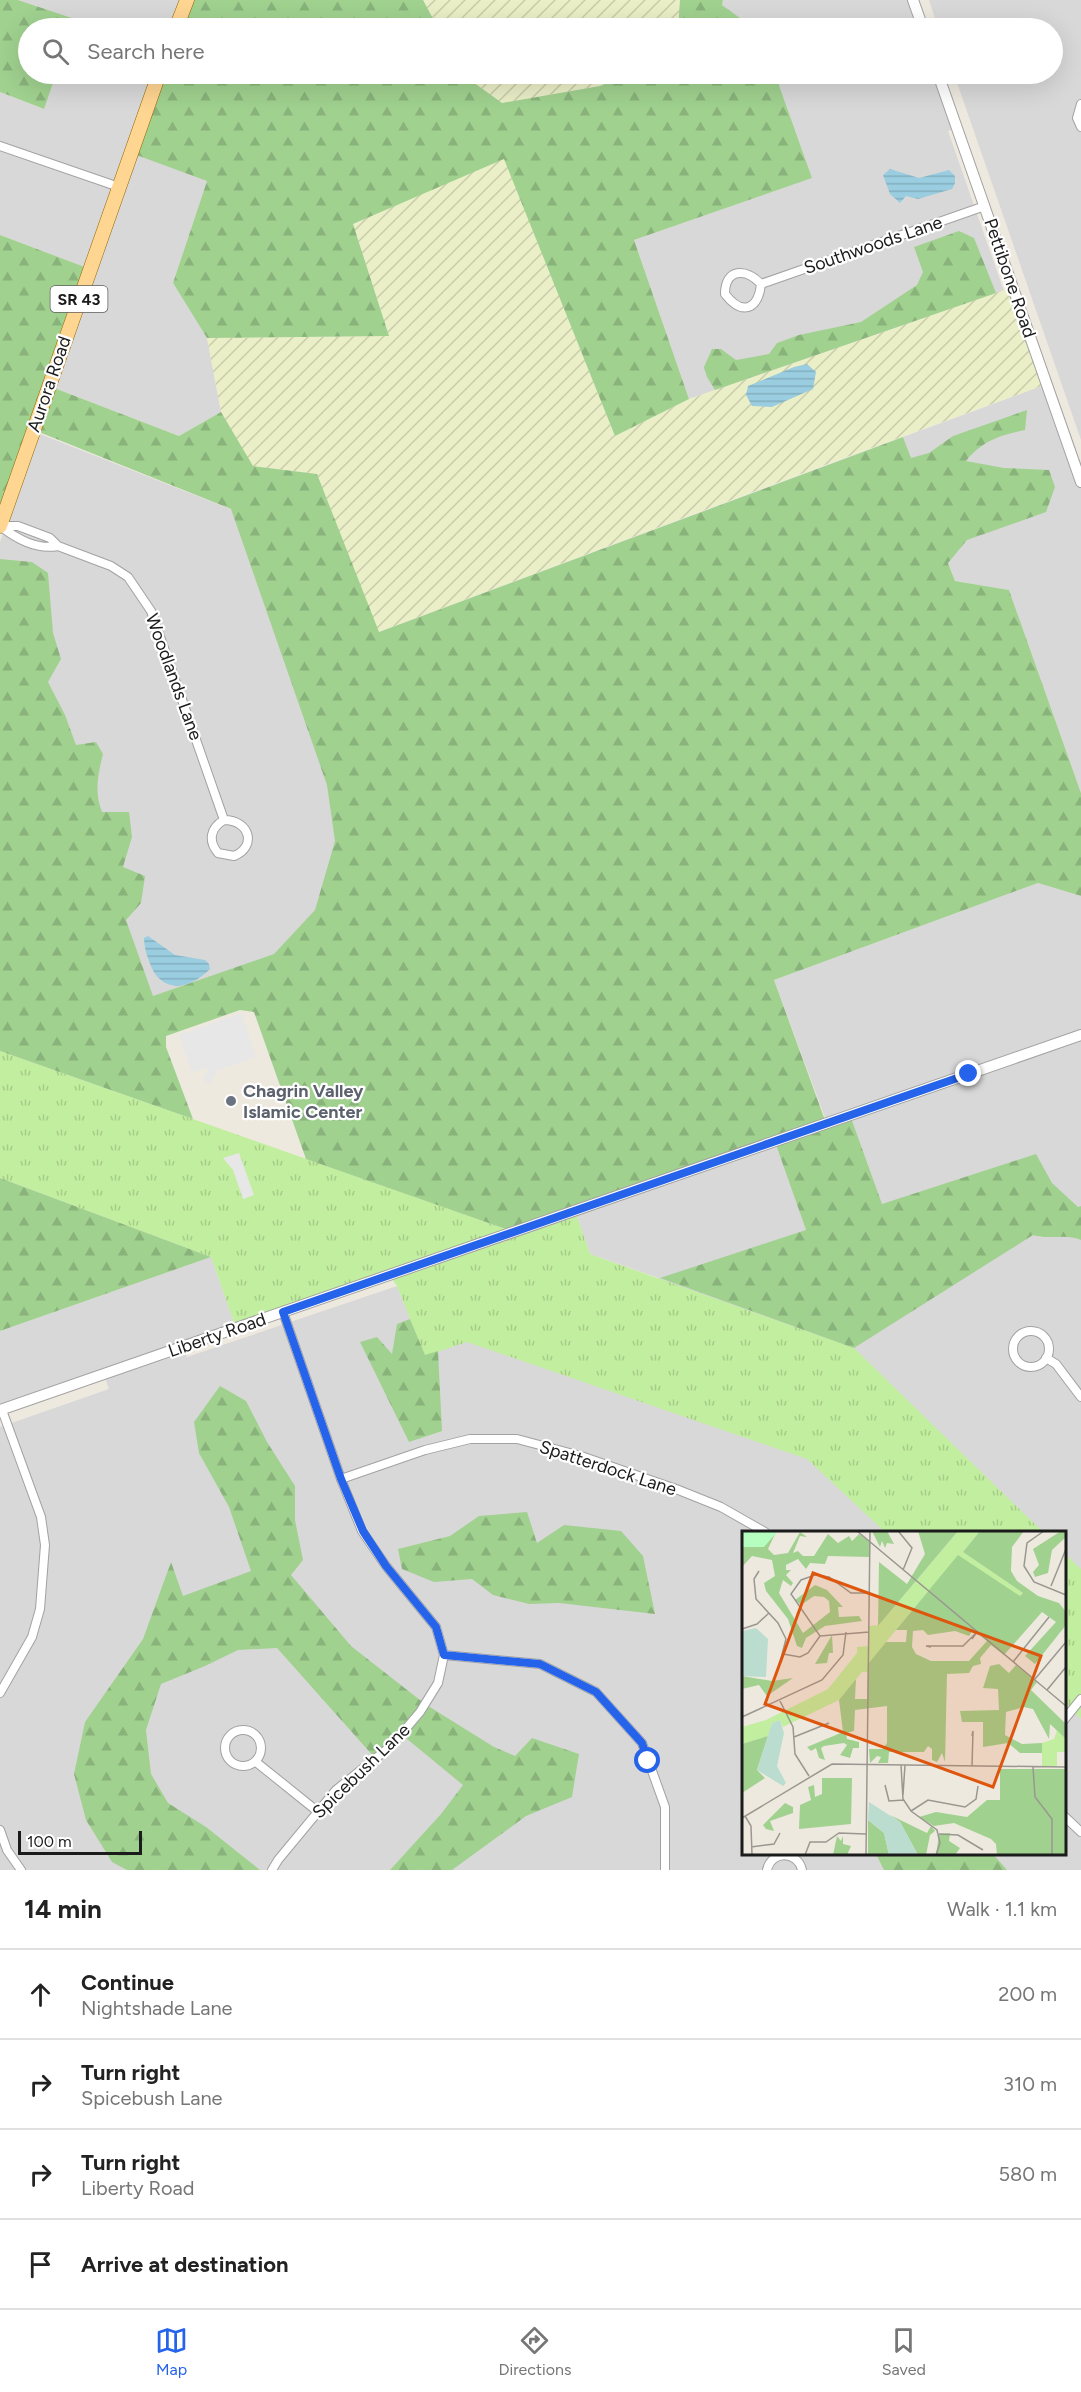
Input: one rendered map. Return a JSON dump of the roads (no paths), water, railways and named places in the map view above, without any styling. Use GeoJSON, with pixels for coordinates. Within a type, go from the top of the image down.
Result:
{"type":"FeatureCollection","features":[{"type":"Feature","properties":{"kind":"main road"},"geometry":{"type":"LineString","coordinates":[[180,18],[187,0]]}},
{"type":"Feature","properties":{"kind":"main road","name":"Aurora Road"},"geometry":{"type":"LineString","coordinates":[[0,526],[155,84]]}},
{"type":"Feature","properties":{"kind":"street"},"geometry":{"type":"LineString","coordinates":[[913,0],[919,18]]}},
{"type":"Feature","properties":{"kind":"street","name":"Pettibone Road"},"geometry":{"type":"LineString","coordinates":[[942,84],[1081,482]]}},
{"type":"Feature","properties":{"kind":"street"},"geometry":{"type":"LineString","coordinates":[[1081,104],[1077,118],[1081,126]]}},
{"type":"Feature","properties":{"kind":"street"},"geometry":{"type":"LineString","coordinates":[[0,146],[119,187]]}},
{"type":"Feature","properties":{"kind":"street","name":"Southwoods Lane"},"geometry":{"type":"LineString","coordinates":[[761,284],[985,206]]}},
{"type":"Feature","properties":{"kind":"street"},"geometry":{"type":"LineString","coordinates":[[746,272],[761,284],[759,297],[750,307],[740,308],[732,303],[725,294],[728,280],[737,273],[746,272]]}},
{"type":"Feature","properties":{"kind":"street","name":"Woodlands Lane"},"geometry":{"type":"LineString","coordinates":[[0,526],[18,526],[50,538],[58,546],[111,567],[128,577],[151,610],[224,820]]}},
{"type":"Feature","properties":{"kind":"street"},"geometry":{"type":"LineString","coordinates":[[224,820],[235,820],[247,831],[248,841],[243,851],[234,856],[218,853],[211,840],[213,830],[224,820]]}},
{"type":"Feature","properties":{"kind":"street","name":"Liberty Road"},"geometry":{"type":"LineString","coordinates":[[1,1410],[1081,1035]]}},
{"type":"Feature","properties":{"kind":"street","name":"Spicebush Lane"},"geometry":{"type":"LineString","coordinates":[[272,1870],[336,1790],[391,1746],[420,1713],[438,1683],[444,1655],[436,1627],[386,1566],[363,1531],[341,1479],[283,1312]]}},
{"type":"Feature","properties":{"kind":"street"},"geometry":{"type":"LineString","coordinates":[[1025,1331],[1036,1331],[1042,1334],[1048,1342],[1049,1352],[1046,1358],[1035,1366],[1021,1364],[1015,1358],[1012,1350],[1014,1340],[1025,1331]]}},
{"type":"Feature","properties":{"kind":"street"},"geometry":{"type":"LineString","coordinates":[[1046,1358],[1056,1364],[1081,1397]]}},
{"type":"Feature","properties":{"kind":"street"},"geometry":{"type":"LineString","coordinates":[[0,1693],[32,1637],[40,1609],[45,1545],[41,1516],[1,1410]]}},
{"type":"Feature","properties":{"kind":"street","name":"Spatterdock Lane"},"geometry":{"type":"LineString","coordinates":[[341,1479],[425,1450],[470,1439],[517,1439],[581,1455],[676,1489],[721,1507],[762,1531]]}},
{"type":"Feature","properties":{"kind":"street"},"geometry":{"type":"LineString","coordinates":[[444,1655],[540,1664],[596,1692],[642,1743],[665,1808],[665,1870]]}},
{"type":"Feature","properties":{"kind":"street"},"geometry":{"type":"LineString","coordinates":[[1066,1719],[1081,1699]]}},
{"type":"Feature","properties":{"kind":"street"},"geometry":{"type":"LineString","coordinates":[[237,1731],[248,1731],[254,1734],[260,1742],[261,1752],[256,1762],[241,1767],[231,1763],[224,1750],[226,1740],[231,1734],[237,1731]]}},
{"type":"Feature","properties":{"kind":"street"},"geometry":{"type":"LineString","coordinates":[[256,1762],[317,1811]]}},
{"type":"Feature","properties":{"kind":"street"},"geometry":{"type":"LineString","coordinates":[[1066,1817],[1081,1832]]}},
{"type":"Feature","properties":{"kind":"street"},"geometry":{"type":"LineString","coordinates":[[0,1830],[7,1850],[21,1870]]}},
{"type":"Feature","properties":{"kind":"street"},"geometry":{"type":"LineString","coordinates":[[767,1870],[773,1858],[779,1855],[790,1855],[796,1858],[802,1870]]}},
{"type":"Feature","properties":{"kind":"water"},"geometry":{"type":"Polygon","coordinates":[[[890,169],[919,178],[949,170],[955,176],[955,183],[952,189],[918,199],[906,196],[900,203],[890,194],[883,175],[890,169]]]}},
{"type":"Feature","properties":{"kind":"water"},"geometry":{"type":"Polygon","coordinates":[[[807,364],[816,372],[813,389],[772,407],[752,406],[746,395],[748,386],[807,364]]]}},
{"type":"Feature","properties":{"kind":"water"},"geometry":{"type":"Polygon","coordinates":[[[148,936],[175,955],[205,960],[210,969],[193,982],[175,986],[167,984],[154,972],[149,961],[144,941],[144,938],[148,936]]]}},
{"type":"Feature","properties":{"kind":"place","name":"Chagrin Valley Islamic Center"},"geometry":{"type":"Point","coordinates":[231,1101]}}]}
